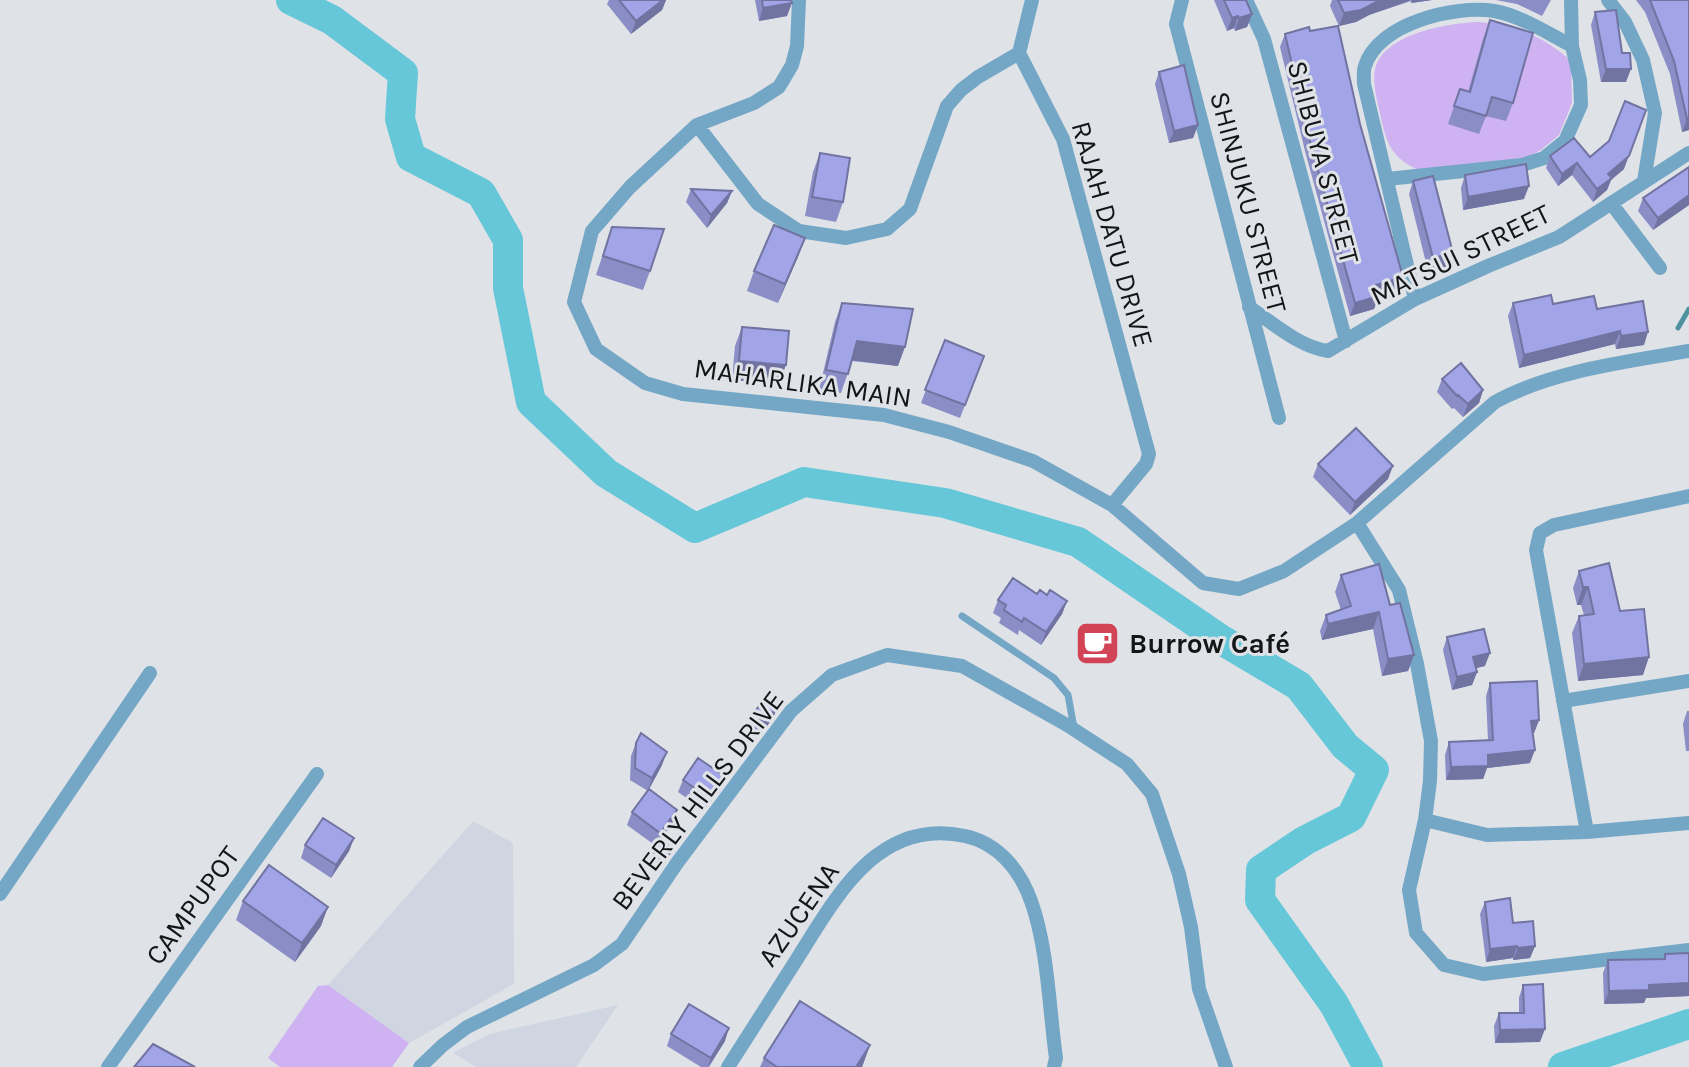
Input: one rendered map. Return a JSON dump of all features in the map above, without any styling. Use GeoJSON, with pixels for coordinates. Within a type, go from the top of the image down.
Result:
{"type":"FeatureCollection","features":[{"type":"Feature","properties":{"kind":"street","name":"MAHARLIKA MAIN"},"geometry":{"type":"LineString","coordinates":[[799,0],[797,46],[792,65],[779,87],[754,103],[697,125],[630,187],[592,231],[574,302],[596,349],[645,383],[683,394],[884,415],[949,432],[1033,461],[1112,505],[1203,583],[1239,589],[1284,571],[1357,523],[1495,402],[1521,388],[1689,351]]}},
{"type":"Feature","properties":{"kind":"street"},"geometry":{"type":"LineString","coordinates":[[697,125],[758,204],[799,231],[846,238],[887,229],[910,209],[947,106],[978,77],[1019,53],[1032,0]]}},
{"type":"Feature","properties":{"kind":"street","name":"SHINJUKU STREET"},"geometry":{"type":"LineString","coordinates":[[1182,0],[1176,24],[1279,418]]}},
{"type":"Feature","properties":{"kind":"street","name":"SHIBUYA STREET"},"geometry":{"type":"LineString","coordinates":[[1246,0],[1252,7],[1264,39],[1346,341]]}},
{"type":"Feature","properties":{"kind":"street"},"geometry":{"type":"LineString","coordinates":[[1387,179],[1522,165],[1544,158],[1565,141],[1581,105],[1580,80],[1572,46],[1571,0]]}},
{"type":"Feature","properties":{"kind":"street"},"geometry":{"type":"LineString","coordinates":[[1608,0],[1625,22],[1643,60],[1655,113],[1644,181]]}},
{"type":"Feature","properties":{"kind":"street"},"geometry":{"type":"LineString","coordinates":[[1415,299],[1364,84],[1365,67],[1380,42],[1409,25],[1464,10],[1492,11],[1517,17],[1572,46]]}},
{"type":"Feature","properties":{"kind":"street","name":"RAJAH DATU DRIVE"},"geometry":{"type":"LineString","coordinates":[[1019,53],[1063,139],[1088,240],[1149,454],[1146,464],[1112,505]]}},
{"type":"Feature","properties":{"kind":"street","name":"MATSUI STREET"},"geometry":{"type":"LineString","coordinates":[[1249,307],[1316,349],[1328,351],[1415,299],[1559,237],[1689,153]]}},
{"type":"Feature","properties":{"kind":"street"},"geometry":{"type":"LineString","coordinates":[[1611,203],[1660,268]]}},
{"type":"Feature","properties":{"kind":"street"},"geometry":{"type":"LineString","coordinates":[[1587,832],[1536,550],[1540,533],[1554,525],[1689,496]]}},
{"type":"Feature","properties":{"kind":"street"},"geometry":{"type":"LineString","coordinates":[[1357,523],[1399,590],[1431,741],[1425,820],[1409,890],[1416,933],[1444,965],[1483,974],[1689,950]]}},
{"type":"Feature","properties":{"kind":"street","name":"BEVERLY HILLS DRIVE"},"geometry":{"type":"LineString","coordinates":[[420,1067],[467,1027],[594,965],[622,944],[677,863],[791,711],[832,675],[887,655],[962,666],[1127,764],[1152,794],[1179,874],[1191,927],[1199,989],[1226,1067]]}},
{"type":"Feature","properties":{"kind":"street"},"geometry":{"type":"LineString","coordinates":[[0,894],[150,673]]}},
{"type":"Feature","properties":{"kind":"street"},"geometry":{"type":"LineString","coordinates":[[1563,701],[1689,681]]}},
{"type":"Feature","properties":{"kind":"street","name":"CAMPUPOT"},"geometry":{"type":"LineString","coordinates":[[108,1067],[317,774]]}},
{"type":"Feature","properties":{"kind":"street"},"geometry":{"type":"LineString","coordinates":[[1425,820],[1487,835],[1587,832],[1689,823]]}},
{"type":"Feature","properties":{"kind":"street","name":"AZUCENA"},"geometry":{"type":"LineString","coordinates":[[728,1067],[834,900],[856,873],[895,843],[933,831],[974,838],[1007,859],[1020,875],[1032,901],[1039,929],[1056,1058],[1054,1067]]}},
{"type":"Feature","properties":{"kind":"lane"},"geometry":{"type":"LineString","coordinates":[[962,616],[1054,678],[1068,695],[1074,730]]}},
{"type":"Feature","properties":{"kind":"shaded area"},"geometry":{"type":"Polygon","coordinates":[[[1475,22],[1527,32],[1561,52],[1571,61],[1572,103],[1559,135],[1525,158],[1418,170],[1396,155],[1388,143],[1376,94],[1375,69],[1390,47],[1403,39],[1448,25],[1475,22]]]}},
{"type":"Feature","properties":{"kind":"shaded area"},"geometry":{"type":"Polygon","coordinates":[[[473,821],[513,843],[514,984],[409,1043],[328,985],[473,821]]]}},
{"type":"Feature","properties":{"kind":"shaded area"},"geometry":{"type":"Polygon","coordinates":[[[328,985],[409,1043],[392,1067],[280,1067],[268,1058],[318,986],[328,985]]]}},
{"type":"Feature","properties":{"kind":"shaded area"},"geometry":{"type":"Polygon","coordinates":[[[618,1005],[576,1067],[476,1067],[453,1053],[489,1034],[618,1005]]]}},
{"type":"Feature","properties":{"kind":"building"},"geometry":{"type":"Polygon","coordinates":[[[619,0],[663,0],[636,21],[619,0]]]}},
{"type":"Feature","properties":{"kind":"building"},"geometry":{"type":"Polygon","coordinates":[[[762,0],[791,0],[792,3],[763,8],[762,0]]]}},
{"type":"Feature","properties":{"kind":"building"},"geometry":{"type":"Polygon","coordinates":[[[1224,0],[1246,0],[1252,14],[1232,18],[1224,0]]]}},
{"type":"Feature","properties":{"kind":"building"},"geometry":{"type":"Polygon","coordinates":[[[1338,0],[1380,0],[1361,10],[1344,13],[1338,0]]]}},
{"type":"Feature","properties":{"kind":"building"},"geometry":{"type":"Polygon","coordinates":[[[1650,0],[1689,0],[1687,119],[1674,61],[1650,0]]]}},
{"type":"Feature","properties":{"kind":"building"},"geometry":{"type":"Polygon","coordinates":[[[1616,10],[1622,53],[1630,53],[1631,69],[1606,69],[1595,12],[1616,10]]]}},
{"type":"Feature","properties":{"kind":"building"},"geometry":{"type":"Polygon","coordinates":[[[1490,20],[1533,33],[1513,103],[1492,97],[1486,116],[1454,106],[1460,89],[1470,92],[1490,20]]]}},
{"type":"Feature","properties":{"kind":"building"},"geometry":{"type":"Polygon","coordinates":[[[1338,26],[1360,124],[1403,277],[1376,285],[1379,296],[1355,303],[1309,138],[1285,34],[1309,27],[1310,31],[1338,26]]]}},
{"type":"Feature","properties":{"kind":"building"},"geometry":{"type":"Polygon","coordinates":[[[1184,65],[1198,125],[1174,131],[1159,72],[1184,65]]]}},
{"type":"Feature","properties":{"kind":"building"},"geometry":{"type":"Polygon","coordinates":[[[1625,101],[1646,110],[1629,156],[1608,174],[1612,178],[1597,189],[1577,163],[1562,174],[1550,156],[1574,138],[1590,157],[1609,141],[1625,101]]]}},
{"type":"Feature","properties":{"kind":"building"},"geometry":{"type":"Polygon","coordinates":[[[820,153],[850,158],[843,202],[812,197],[820,153]]]}},
{"type":"Feature","properties":{"kind":"building"},"geometry":{"type":"Polygon","coordinates":[[[1526,164],[1529,186],[1468,197],[1465,175],[1526,164]]]}},
{"type":"Feature","properties":{"kind":"building"},"geometry":{"type":"Polygon","coordinates":[[[1689,167],[1689,195],[1658,218],[1643,198],[1689,167]]]}},
{"type":"Feature","properties":{"kind":"building"},"geometry":{"type":"Polygon","coordinates":[[[1433,176],[1453,253],[1433,258],[1413,181],[1433,176]]]}},
{"type":"Feature","properties":{"kind":"building"},"geometry":{"type":"Polygon","coordinates":[[[691,189],[732,191],[711,215],[691,189]]]}},
{"type":"Feature","properties":{"kind":"building"},"geometry":{"type":"Polygon","coordinates":[[[774,225],[805,238],[785,284],[754,271],[774,225]]]}},
{"type":"Feature","properties":{"kind":"building"},"geometry":{"type":"Polygon","coordinates":[[[612,227],[664,229],[650,271],[603,256],[612,227]]]}},
{"type":"Feature","properties":{"kind":"building"},"geometry":{"type":"Polygon","coordinates":[[[1551,295],[1553,304],[1594,296],[1597,309],[1643,301],[1648,332],[1621,336],[1620,331],[1524,355],[1513,303],[1551,295]]]}},
{"type":"Feature","properties":{"kind":"building"},"geometry":{"type":"Polygon","coordinates":[[[842,303],[913,309],[905,347],[857,341],[848,374],[826,370],[842,303]]]}},
{"type":"Feature","properties":{"kind":"building"},"geometry":{"type":"Polygon","coordinates":[[[742,327],[789,331],[786,365],[739,361],[742,327]]]}},
{"type":"Feature","properties":{"kind":"building"},"geometry":{"type":"Polygon","coordinates":[[[945,340],[984,356],[965,405],[925,390],[945,340]]]}},
{"type":"Feature","properties":{"kind":"building"},"geometry":{"type":"Polygon","coordinates":[[[1461,363],[1483,390],[1468,404],[1442,379],[1461,363]]]}},
{"type":"Feature","properties":{"kind":"building"},"geometry":{"type":"Polygon","coordinates":[[[1356,428],[1393,466],[1355,502],[1318,464],[1356,428]]]}},
{"type":"Feature","properties":{"kind":"building"},"geometry":{"type":"Polygon","coordinates":[[[1609,563],[1620,611],[1644,609],[1649,657],[1584,664],[1579,616],[1594,614],[1588,587],[1583,587],[1579,571],[1609,563]]]}},
{"type":"Feature","properties":{"kind":"building"},"geometry":{"type":"Polygon","coordinates":[[[1379,564],[1390,605],[1400,603],[1414,655],[1388,659],[1379,612],[1328,624],[1326,615],[1351,606],[1341,575],[1379,564]]]}},
{"type":"Feature","properties":{"kind":"building"},"geometry":{"type":"Polygon","coordinates":[[[1013,578],[1037,594],[1040,590],[1047,595],[1050,590],[1067,601],[1046,632],[1004,610],[1006,605],[998,600],[1013,578]]]}},
{"type":"Feature","properties":{"kind":"building"},"geometry":{"type":"Polygon","coordinates":[[[1484,629],[1490,653],[1473,657],[1477,672],[1457,677],[1447,637],[1484,629]]]}},
{"type":"Feature","properties":{"kind":"building"},"geometry":{"type":"Polygon","coordinates":[[[1537,681],[1539,720],[1531,721],[1535,750],[1488,755],[1488,766],[1451,767],[1449,742],[1493,740],[1490,683],[1537,681]]]}},
{"type":"Feature","properties":{"kind":"building"},"geometry":{"type":"Polygon","coordinates":[[[767,695],[779,704],[764,723],[753,714],[767,695]]]}},
{"type":"Feature","properties":{"kind":"building"},"geometry":{"type":"Polygon","coordinates":[[[641,733],[667,752],[652,778],[635,768],[636,743],[641,733]]]}},
{"type":"Feature","properties":{"kind":"building"},"geometry":{"type":"Polygon","coordinates":[[[698,758],[724,776],[709,798],[683,780],[698,758]]]}},
{"type":"Feature","properties":{"kind":"building"},"geometry":{"type":"Polygon","coordinates":[[[649,789],[677,810],[660,833],[632,812],[649,789]]]}},
{"type":"Feature","properties":{"kind":"building"},"geometry":{"type":"Polygon","coordinates":[[[323,818],[354,838],[336,865],[305,845],[323,818]]]}},
{"type":"Feature","properties":{"kind":"building"},"geometry":{"type":"Polygon","coordinates":[[[660,840],[673,849],[664,861],[652,852],[660,840]]]}},
{"type":"Feature","properties":{"kind":"building"},"geometry":{"type":"Polygon","coordinates":[[[269,865],[328,907],[302,943],[243,901],[269,865]]]}},
{"type":"Feature","properties":{"kind":"building"},"geometry":{"type":"Polygon","coordinates":[[[1510,898],[1513,923],[1533,921],[1535,946],[1490,949],[1485,902],[1510,898]]]}},
{"type":"Feature","properties":{"kind":"building"},"geometry":{"type":"Polygon","coordinates":[[[1689,953],[1689,983],[1649,985],[1649,990],[1609,991],[1608,960],[1665,959],[1665,954],[1689,953]]]}},
{"type":"Feature","properties":{"kind":"building"},"geometry":{"type":"Polygon","coordinates":[[[1543,984],[1545,1029],[1500,1030],[1499,1013],[1524,1013],[1523,985],[1543,984]]]}},
{"type":"Feature","properties":{"kind":"building"},"geometry":{"type":"Polygon","coordinates":[[[800,1001],[870,1045],[856,1067],[777,1067],[764,1058],[800,1001]]]}},
{"type":"Feature","properties":{"kind":"building"},"geometry":{"type":"Polygon","coordinates":[[[689,1004],[729,1028],[711,1058],[671,1034],[689,1004]]]}},
{"type":"Feature","properties":{"kind":"building"},"geometry":{"type":"Polygon","coordinates":[[[153,1044],[195,1067],[134,1067],[153,1044]]]}},
{"type":"Feature","properties":{"kind":"waterway"},"geometry":{"type":"LineString","coordinates":[[291,0],[332,20],[403,73],[400,119],[411,157],[481,193],[508,240],[508,288],[531,402],[606,473],[695,528],[804,482],[945,503],[1078,542],[1220,639],[1299,686],[1345,746],[1374,770],[1351,817],[1304,841],[1261,870],[1260,900],[1334,1004],[1368,1067]]}},
{"type":"Feature","properties":{"kind":"waterway"},"geometry":{"type":"LineString","coordinates":[[1678,328],[1689,309]]}},
{"type":"Feature","properties":{"kind":"waterway"},"geometry":{"type":"LineString","coordinates":[[1563,1067],[1689,1024]]}},
{"type":"Feature","properties":{"kind":"place","name":"Burrow Café"},"geometry":{"type":"Point","coordinates":[1098,643]}}]}
